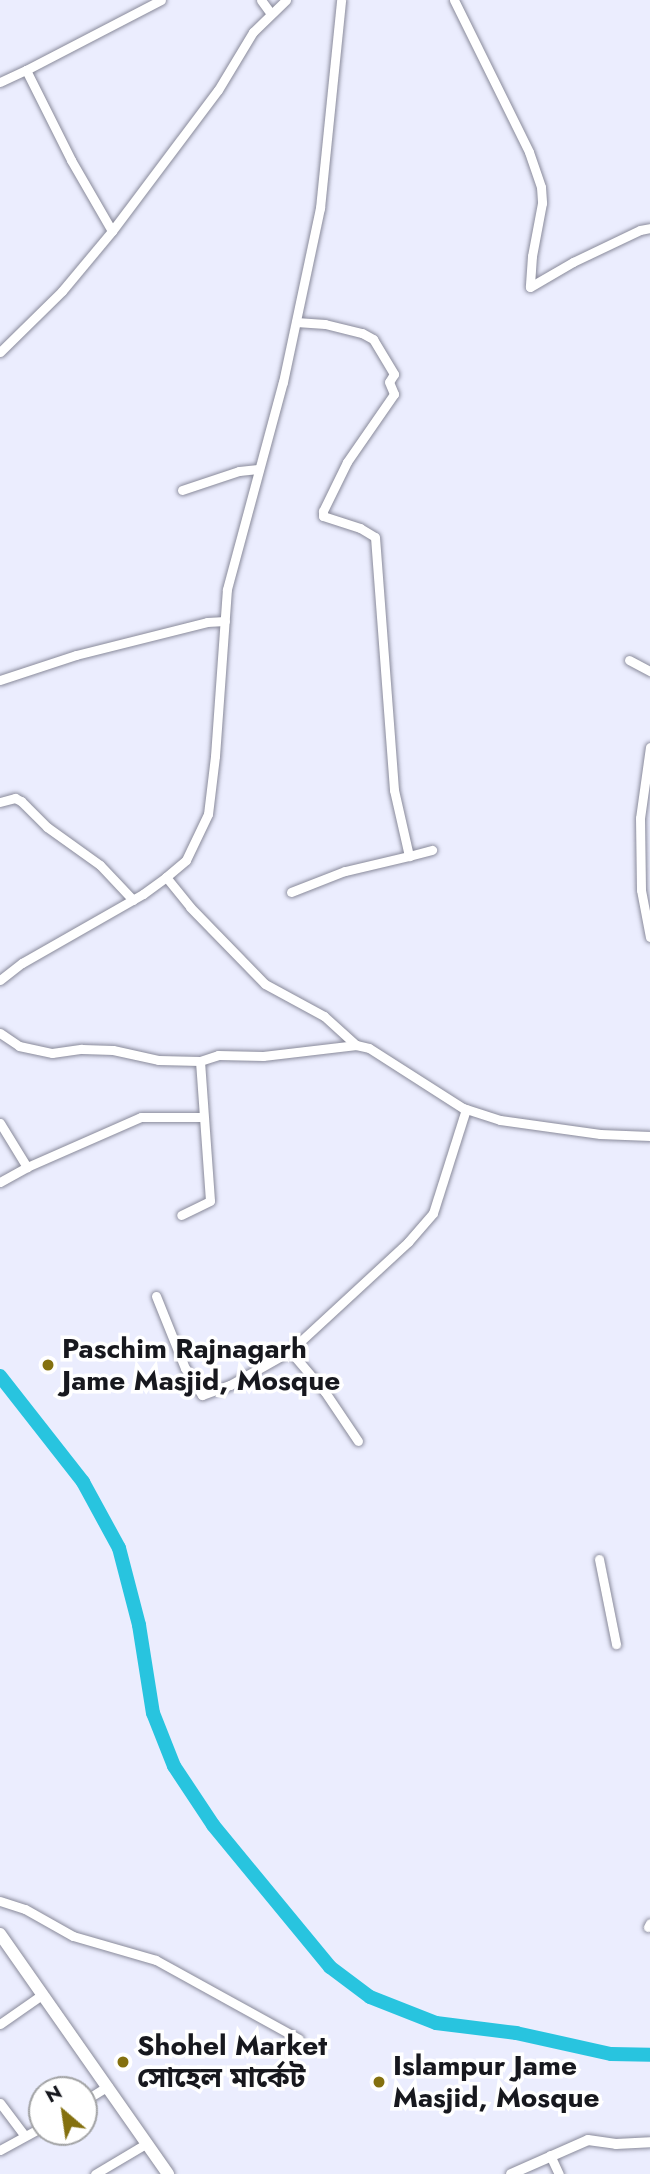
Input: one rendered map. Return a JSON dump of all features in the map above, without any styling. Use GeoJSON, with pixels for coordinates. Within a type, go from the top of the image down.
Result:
{"type":"FeatureCollection","features":[{"type":"Feature","properties":{"kind":"highway"},"geometry":{"type":"LineString","coordinates":[[0,1934],[168,2174]]}},
{"type":"Feature","properties":{"kind":"main road"},"geometry":{"type":"LineString","coordinates":[[511,2174],[588,2140],[616,2144],[650,2143]]}},
{"type":"Feature","properties":{"kind":"street"},"geometry":{"type":"LineString","coordinates":[[0,82],[160,0]]}},
{"type":"Feature","properties":{"kind":"street"},"geometry":{"type":"LineString","coordinates":[[261,0],[271,14]]}},
{"type":"Feature","properties":{"kind":"street"},"geometry":{"type":"LineString","coordinates":[[0,352],[62,292],[112,231],[218,90],[253,32],[286,0]]}},
{"type":"Feature","properties":{"kind":"street"},"geometry":{"type":"LineString","coordinates":[[0,980],[22,963],[133,900],[166,877],[186,860],[208,814],[227,590],[283,382],[320,208],[341,0]]}},
{"type":"Feature","properties":{"kind":"street"},"geometry":{"type":"LineString","coordinates":[[454,0],[528,152],[541,187],[542,203],[532,256],[530,287],[584,257],[640,230],[650,228]]}},
{"type":"Feature","properties":{"kind":"street"},"geometry":{"type":"LineString","coordinates":[[26,70],[76,171],[112,231]]}},
{"type":"Feature","properties":{"kind":"street"},"geometry":{"type":"LineString","coordinates":[[296,323],[325,324],[362,333],[373,339],[394,374],[389,382],[394,394],[347,462],[323,516],[360,528],[375,537],[391,772],[409,856]]}},
{"type":"Feature","properties":{"kind":"street"},"geometry":{"type":"LineString","coordinates":[[182,490],[239,471],[258,469]]}},
{"type":"Feature","properties":{"kind":"street"},"geometry":{"type":"LineString","coordinates":[[0,680],[76,655],[207,622],[225,621]]}},
{"type":"Feature","properties":{"kind":"street"},"geometry":{"type":"LineString","coordinates":[[629,660],[650,671]]}},
{"type":"Feature","properties":{"kind":"street"},"geometry":{"type":"LineString","coordinates":[[650,747],[639,818],[641,890],[650,937]]}},
{"type":"Feature","properties":{"kind":"street"},"geometry":{"type":"LineString","coordinates":[[0,802],[15,797],[21,801],[47,827],[100,865],[133,900]]}},
{"type":"Feature","properties":{"kind":"street"},"geometry":{"type":"LineString","coordinates":[[291,892],[345,871],[432,850]]}},
{"type":"Feature","properties":{"kind":"street"},"geometry":{"type":"LineString","coordinates":[[166,877],[190,907],[265,984],[324,1016],[355,1045]]}},
{"type":"Feature","properties":{"kind":"street"},"geometry":{"type":"LineString","coordinates":[[0,1033],[19,1046],[51,1053],[82,1049],[113,1050],[158,1060],[200,1061],[218,1055],[263,1056],[355,1045],[369,1048],[396,1068],[466,1109],[500,1120],[552,1128],[650,1136]]}},
{"type":"Feature","properties":{"kind":"street"},"geometry":{"type":"LineString","coordinates":[[181,1215],[210,1201],[200,1061]]}},
{"type":"Feature","properties":{"kind":"street"},"geometry":{"type":"LineString","coordinates":[[156,1296],[185,1368],[202,1395],[230,1385],[290,1351],[408,1242],[433,1213],[466,1109]]}},
{"type":"Feature","properties":{"kind":"street"},"geometry":{"type":"LineString","coordinates":[[0,1182],[27,1167],[141,1116],[203,1117]]}},
{"type":"Feature","properties":{"kind":"street"},"geometry":{"type":"LineString","coordinates":[[0,1124],[27,1167]]}},
{"type":"Feature","properties":{"kind":"street"},"geometry":{"type":"LineString","coordinates":[[290,1351],[338,1410],[358,1441]]}},
{"type":"Feature","properties":{"kind":"street"},"geometry":{"type":"LineString","coordinates":[[599,1559],[616,1644]]}},
{"type":"Feature","properties":{"kind":"street"},"geometry":{"type":"LineString","coordinates":[[0,1901],[25,1909],[73,1937],[156,1960],[299,2039]]}},
{"type":"Feature","properties":{"kind":"street"},"geometry":{"type":"LineString","coordinates":[[0,2024],[43,1994]]}},
{"type":"Feature","properties":{"kind":"street"},"geometry":{"type":"LineString","coordinates":[[98,2092],[108,2086]]}},
{"type":"Feature","properties":{"kind":"street"},"geometry":{"type":"LineString","coordinates":[[0,2103],[25,2136]]}},
{"type":"Feature","properties":{"kind":"street"},"geometry":{"type":"LineString","coordinates":[[0,2150],[28,2134]]}},
{"type":"Feature","properties":{"kind":"street"},"geometry":{"type":"LineString","coordinates":[[96,2174],[147,2143]]}},
{"type":"Feature","properties":{"kind":"street"},"geometry":{"type":"LineString","coordinates":[[550,2155],[559,2174]]}},
{"type":"Feature","properties":{"kind":"waterway"},"geometry":{"type":"LineString","coordinates":[[0,1376],[83,1482],[119,1548],[139,1625],[153,1713],[174,1766],[213,1825],[330,1967],[370,1997],[436,2023],[516,2033],[611,2054],[650,2055]]}},
{"type":"Feature","properties":{"kind":"place","name":"Paschim Rajnagarh Jame Masjid, Mosque"},"geometry":{"type":"Point","coordinates":[48,1365]}},
{"type":"Feature","properties":{"kind":"place","name":"Shohel Market সোহেল মার্কেট"},"geometry":{"type":"Point","coordinates":[123,2062]}},
{"type":"Feature","properties":{"kind":"place","name":"Islampur Jame Masjid, Mosque"},"geometry":{"type":"Point","coordinates":[379,2082]}}]}
